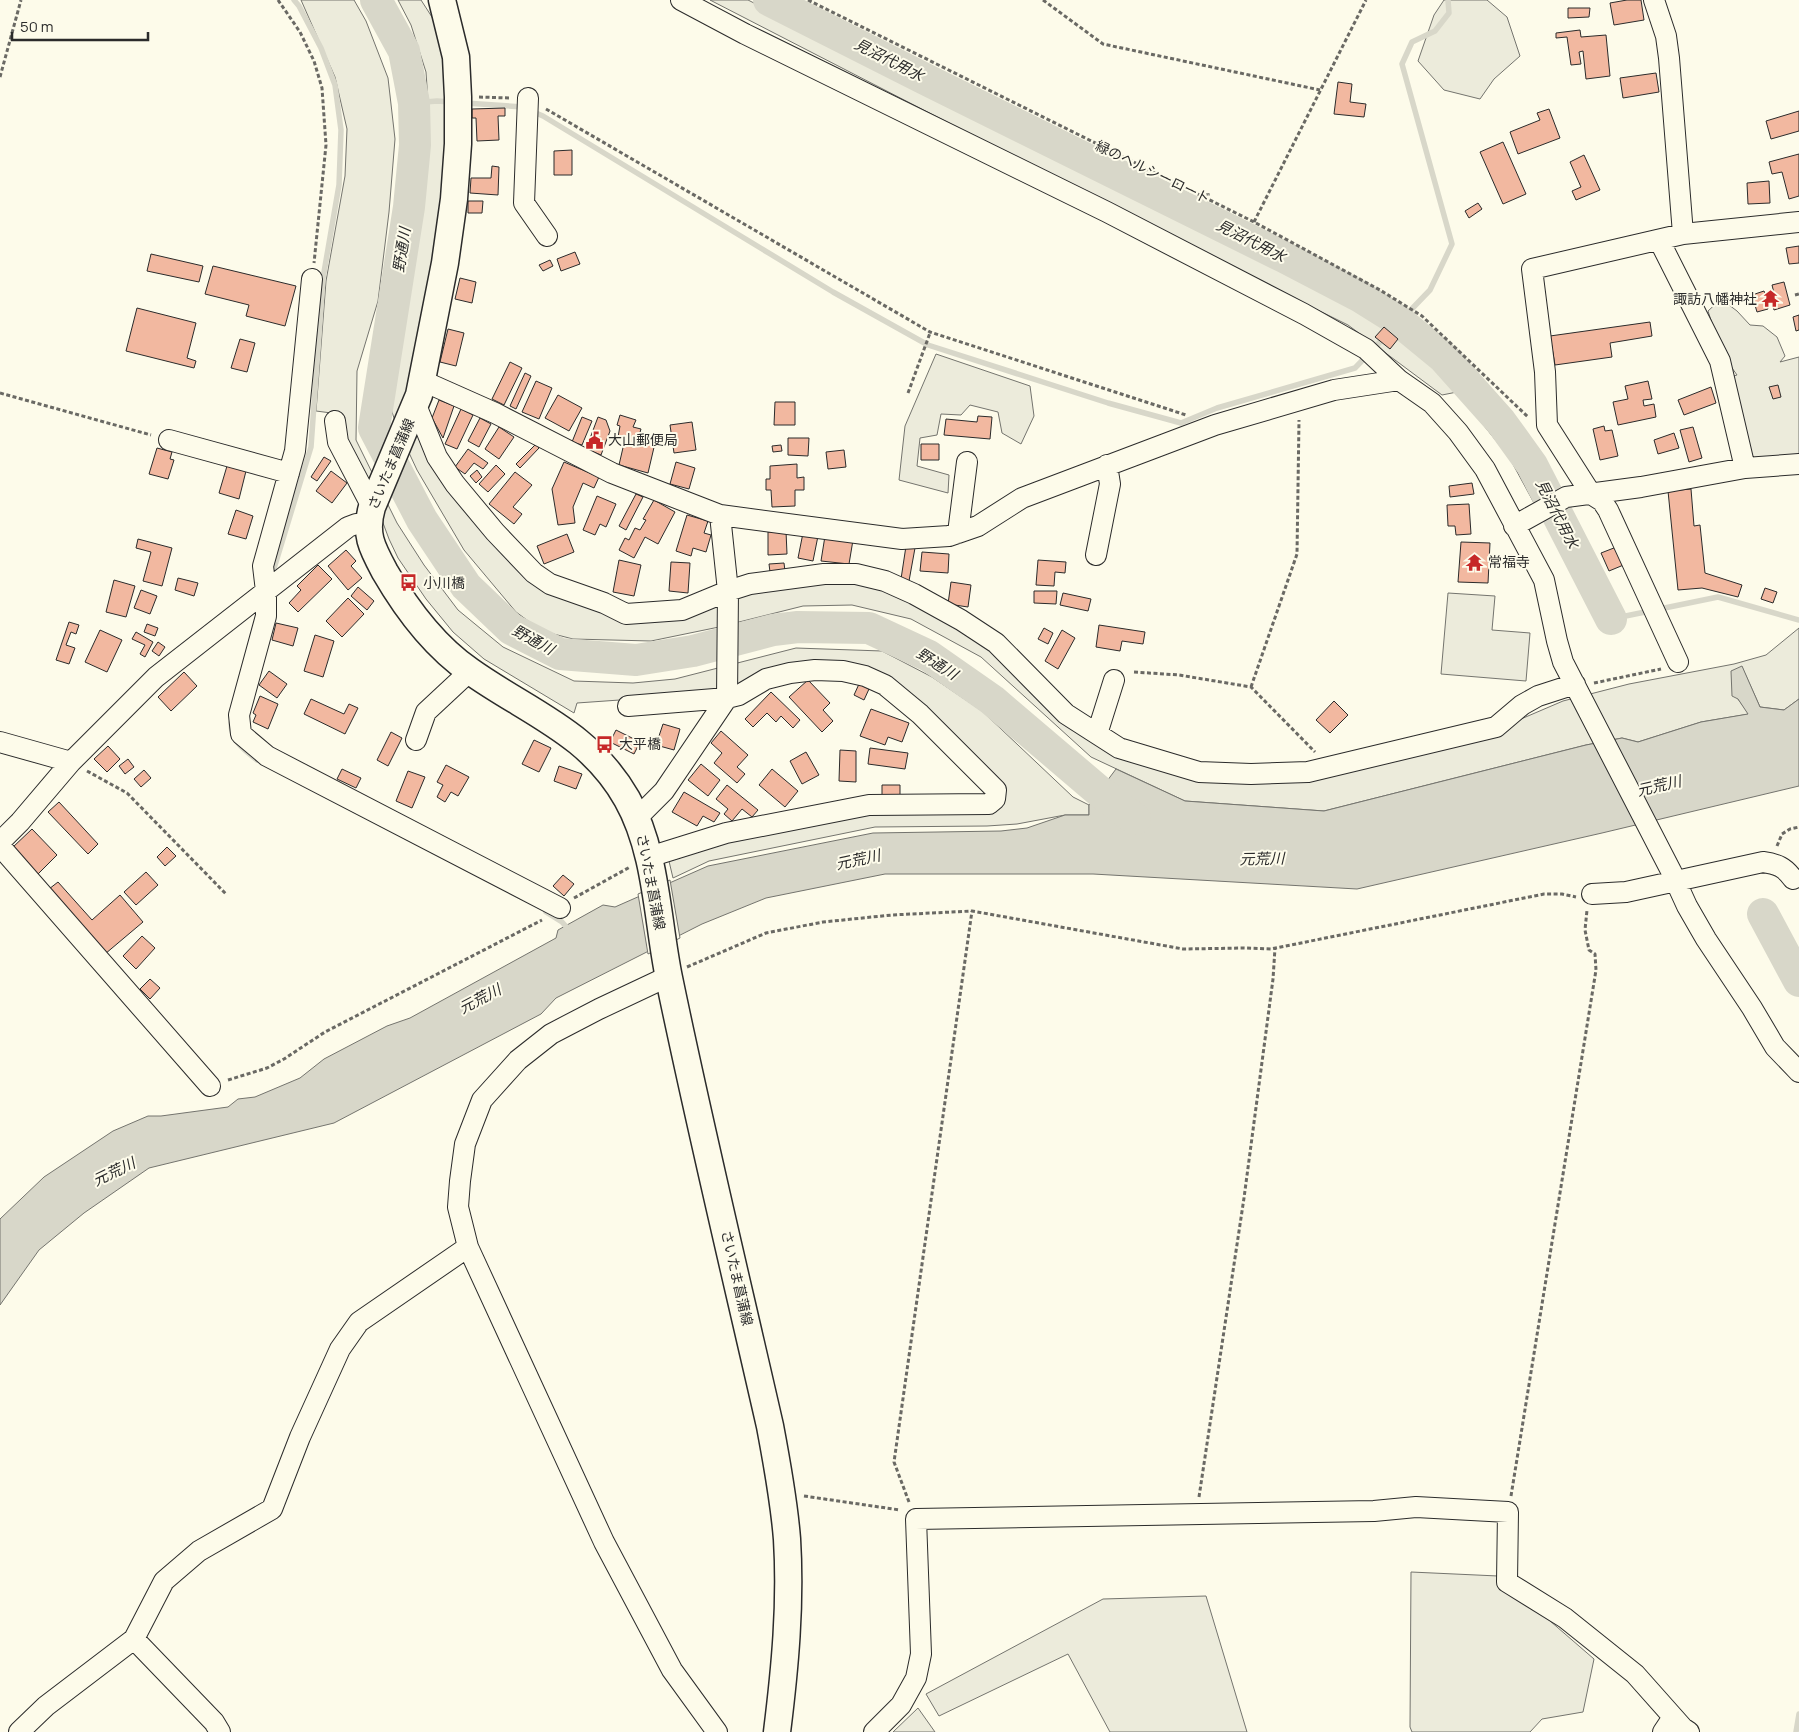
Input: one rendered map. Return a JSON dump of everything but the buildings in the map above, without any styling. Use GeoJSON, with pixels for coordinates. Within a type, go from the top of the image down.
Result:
{"type":"FeatureCollection","features":[{"type":"Feature","properties":{"kind":"main road","name":"さいたま菖蒲線"},"geometry":{"type":"LineString","coordinates":[[442,0],[456,57],[458,102],[458,144],[454,199],[446,263],[417,400],[371,511],[368,535],[395,589],[438,644],[470,672],[544,716],[580,742],[618,785],[628,799],[637,818],[649,861],[668,973],[770,1426],[782,1491],[787,1538],[787,1635],[777,1732]]}},
{"type":"Feature","properties":{"kind":"street"},"geometry":{"type":"LineString","coordinates":[[681,0],[745,34],[1107,212],[1304,314],[1366,349],[1399,380],[1432,403],[1458,432],[1485,469],[1544,580],[1563,662],[1674,877],[1687,906],[1775,1047],[1799,1072]]}},
{"type":"Feature","properties":{"kind":"street"},"geometry":{"type":"LineString","coordinates":[[1654,0],[1666,36],[1670,58],[1683,234]]}},
{"type":"Feature","properties":{"kind":"street"},"geometry":{"type":"LineString","coordinates":[[528,106],[524,203],[547,236]]}},
{"type":"Feature","properties":{"kind":"street"},"geometry":{"type":"LineString","coordinates":[[1678,662],[1608,510],[1602,501],[1591,494],[1547,425],[1545,372],[1532,270],[1683,234],[1799,222]]}},
{"type":"Feature","properties":{"kind":"street"},"geometry":{"type":"LineString","coordinates":[[1659,240],[1720,361],[1745,468]]}},
{"type":"Feature","properties":{"kind":"street"},"geometry":{"type":"LineString","coordinates":[[312,279],[295,451],[263,566],[266,616],[239,715],[241,734],[267,756],[560,908]]}},
{"type":"Feature","properties":{"kind":"street"},"geometry":{"type":"LineString","coordinates":[[1399,380],[1334,390],[1215,425],[1022,498],[978,526],[949,536],[902,539],[720,515],[612,474],[495,413],[417,400],[437,457],[455,484],[495,532],[534,573],[550,584],[604,603],[626,614],[682,610],[750,584],[824,574],[856,574],[884,581],[914,594],[961,620],[996,643],[1066,714],[1119,748],[1199,772],[1251,774],[1308,772],[1496,727],[1522,705],[1538,696],[1578,691]]}},
{"type":"Feature","properties":{"kind":"street"},"geometry":{"type":"LineString","coordinates":[[210,1086],[0,844],[71,762],[156,678],[371,511],[338,442],[335,422]]}},
{"type":"Feature","properties":{"kind":"street"},"geometry":{"type":"LineString","coordinates":[[169,440],[289,473]]}},
{"type":"Feature","properties":{"kind":"street"},"geometry":{"type":"LineString","coordinates":[[958,532],[967,462]]}},
{"type":"Feature","properties":{"kind":"street"},"geometry":{"type":"LineString","coordinates":[[1514,526],[1566,496],[1642,487],[1745,468],[1799,464]]}},
{"type":"Feature","properties":{"kind":"street"},"geometry":{"type":"LineString","coordinates":[[1096,555],[1110,484],[1107,465]]}},
{"type":"Feature","properties":{"kind":"street"},"geometry":{"type":"LineString","coordinates":[[637,818],[664,791],[727,695],[728,592],[720,515]]}},
{"type":"Feature","properties":{"kind":"street"},"geometry":{"type":"LineString","coordinates":[[628,706],[739,695],[766,679],[790,673],[816,670],[844,671],[865,676],[884,685],[920,714],[996,790],[995,799],[989,804],[869,805],[726,833],[649,861]]}},
{"type":"Feature","properties":{"kind":"street"},"geometry":{"type":"LineString","coordinates":[[416,740],[426,712],[470,672]]}},
{"type":"Feature","properties":{"kind":"street"},"geometry":{"type":"LineString","coordinates":[[1097,734],[1114,680]]}},
{"type":"Feature","properties":{"kind":"street"},"geometry":{"type":"LineString","coordinates":[[0,742],[71,762]]}},
{"type":"Feature","properties":{"kind":"street"},"geometry":{"type":"LineString","coordinates":[[1592,894],[1626,892],[1674,877],[1763,862],[1774,863],[1786,869],[1794,879]]}},
{"type":"Feature","properties":{"kind":"street"},"geometry":{"type":"LineString","coordinates":[[668,973],[552,1034],[518,1060],[482,1100],[465,1144],[458,1207],[468,1247],[604,1542],[672,1670],[717,1732]]}},
{"type":"Feature","properties":{"kind":"street"},"geometry":{"type":"LineString","coordinates":[[19,1732],[46,1706],[134,1639],[164,1581],[199,1551],[272,1509],[300,1437],[340,1349],[359,1322],[468,1247]]}},
{"type":"Feature","properties":{"kind":"street"},"geometry":{"type":"LineString","coordinates":[[874,1732],[901,1705],[916,1678],[921,1654],[916,1519],[1374,1511],[1416,1507],[1508,1512],[1507,1582],[1565,1618],[1635,1674],[1668,1724],[1683,1728],[1689,1732]]}},
{"type":"Feature","properties":{"kind":"street"},"geometry":{"type":"LineString","coordinates":[[134,1639],[214,1722],[220,1732]]}},
{"type":"Feature","properties":{"kind":"path"},"geometry":{"type":"LineString","coordinates":[[0,77],[21,0]]}},
{"type":"Feature","properties":{"kind":"path"},"geometry":{"type":"LineString","coordinates":[[278,0],[300,32],[314,61],[322,88],[326,145],[312,279]]}},
{"type":"Feature","properties":{"kind":"path","name":"緑のヘルシーロード"},"geometry":{"type":"LineString","coordinates":[[808,0],[1254,222],[1380,290],[1422,316],[1532,421]]}},
{"type":"Feature","properties":{"kind":"path"},"geometry":{"type":"LineString","coordinates":[[1043,0],[1103,44],[1320,90]]}},
{"type":"Feature","properties":{"kind":"path"},"geometry":{"type":"LineString","coordinates":[[1254,222],[1366,0]]}},
{"type":"Feature","properties":{"kind":"path"},"geometry":{"type":"LineString","coordinates":[[458,102],[528,106],[930,332],[1215,425]]}},
{"type":"Feature","properties":{"kind":"path"},"geometry":{"type":"LineString","coordinates":[[908,393],[930,332]]}},
{"type":"Feature","properties":{"kind":"path"},"geometry":{"type":"LineString","coordinates":[[0,393],[169,440]]}},
{"type":"Feature","properties":{"kind":"path"},"geometry":{"type":"LineString","coordinates":[[1251,687],[1297,554],[1299,400]]}},
{"type":"Feature","properties":{"kind":"path"},"geometry":{"type":"LineString","coordinates":[[1578,691],[1590,684],[1664,669],[1678,662]]}},
{"type":"Feature","properties":{"kind":"path"},"geometry":{"type":"LineString","coordinates":[[1134,672],[1179,675],[1251,687],[1330,767]]}},
{"type":"Feature","properties":{"kind":"path"},"geometry":{"type":"LineString","coordinates":[[71,762],[127,793],[226,894]]}},
{"type":"Feature","properties":{"kind":"path"},"geometry":{"type":"LineString","coordinates":[[1774,863],[1782,834],[1790,829],[1799,827]]}},
{"type":"Feature","properties":{"kind":"path"},"geometry":{"type":"LineString","coordinates":[[210,1086],[267,1068],[325,1032],[544,920],[560,908],[649,861]]}},
{"type":"Feature","properties":{"kind":"path"},"geometry":{"type":"LineString","coordinates":[[668,973],[766,933],[823,922],[892,915],[972,911],[1183,948],[1275,948],[1544,894],[1562,894],[1578,897],[1592,894],[1586,913],[1585,930],[1588,950],[1595,954],[1596,970],[1508,1512]]}},
{"type":"Feature","properties":{"kind":"path"},"geometry":{"type":"LineString","coordinates":[[916,1519],[894,1462],[972,911]]}},
{"type":"Feature","properties":{"kind":"path"},"geometry":{"type":"LineString","coordinates":[[1197,1513],[1244,1198],[1273,979],[1275,948]]}},
{"type":"Feature","properties":{"kind":"path"},"geometry":{"type":"LineString","coordinates":[[782,1491],[816,1499],[908,1511],[916,1519]]}},
{"type":"Feature","properties":{"kind":"shaded area"},"geometry":{"type":"Polygon","coordinates":[[[301,0],[354,0],[366,21],[388,78],[395,139],[389,212],[378,301],[357,371],[356,440],[397,523],[424,565],[458,610],[503,647],[574,681],[633,683],[675,679],[796,648],[882,651],[932,677],[982,711],[1073,797],[1089,805],[1089,815],[1065,815],[1017,824],[987,826],[875,827],[709,861],[673,878],[668,857],[710,845],[864,811],[1000,798],[903,693],[839,664],[719,693],[577,703],[574,713],[484,659],[453,632],[426,599],[398,558],[371,491],[345,436],[339,414],[316,411],[326,281],[345,176],[347,129],[335,77],[301,0]]]}},
{"type":"Feature","properties":{"kind":"shaded area"},"geometry":{"type":"Polygon","coordinates":[[[398,0],[421,0],[441,31],[449,79],[449,137],[436,272],[405,408],[532,583],[632,621],[718,599],[843,578],[899,592],[992,647],[1062,718],[1200,780],[1502,731],[1521,719],[1563,701],[1629,684],[1734,664],[1766,655],[1799,628],[1799,699],[1784,710],[1760,707],[1742,667],[1738,699],[1749,714],[1701,722],[1638,742],[1622,738],[1586,745],[1324,811],[1185,801],[1091,757],[981,657],[911,619],[852,605],[803,606],[719,627],[651,641],[573,639],[542,631],[516,612],[464,550],[417,470],[397,427],[391,409],[425,188],[429,116],[426,72],[411,25],[398,0]]]}},
{"type":"Feature","properties":{"kind":"shaded area"},"geometry":{"type":"Polygon","coordinates":[[[710,0],[748,0],[1214,234],[1381,321],[1424,354],[1491,421],[1540,499],[1534,503],[1509,457],[1457,392],[1442,395],[1348,325],[1174,239],[710,0]]]}},
{"type":"Feature","properties":{"kind":"shaded area"},"geometry":{"type":"Polygon","coordinates":[[[1444,0],[1487,0],[1507,17],[1520,56],[1494,79],[1480,99],[1444,90],[1418,61],[1434,15],[1444,0]]]}},
{"type":"Feature","properties":{"kind":"shaded area"},"geometry":{"type":"Polygon","coordinates":[[[1721,299],[1737,311],[1750,325],[1763,326],[1777,337],[1785,356],[1780,362],[1799,357],[1799,455],[1754,460],[1747,452],[1730,377],[1737,375],[1722,354],[1708,311],[1721,299]]]}},
{"type":"Feature","properties":{"kind":"shaded area"},"geometry":{"type":"Polygon","coordinates":[[[936,354],[1030,386],[1034,416],[1021,444],[1002,433],[998,412],[970,405],[961,415],[941,414],[937,435],[920,438],[917,466],[949,475],[948,493],[899,480],[905,426],[936,354]]]}},
{"type":"Feature","properties":{"kind":"shaded area"},"geometry":{"type":"Polygon","coordinates":[[[1448,593],[1495,596],[1492,630],[1530,633],[1526,681],[1441,674],[1448,593]]]}},
{"type":"Feature","properties":{"kind":"shaded area"},"geometry":{"type":"Polygon","coordinates":[[[1411,1572],[1498,1576],[1594,1659],[1583,1712],[1542,1719],[1530,1732],[1412,1732],[1410,1727],[1411,1572]]]}},
{"type":"Feature","properties":{"kind":"shaded area"},"geometry":{"type":"Polygon","coordinates":[[[1206,1596],[1247,1732],[1110,1732],[1068,1654],[939,1716],[926,1694],[1103,1599],[1206,1596]]]}},
{"type":"Feature","properties":{"kind":"shaded area"},"geometry":{"type":"Polygon","coordinates":[[[918,1708],[935,1732],[893,1732],[918,1708]]]}},
{"type":"Feature","properties":{"kind":"water","name":"元荒川"},"geometry":{"type":"Polygon","coordinates":[[[1742,666],[1760,707],[1784,710],[1799,699],[1799,786],[1357,889],[1093,874],[885,874],[766,898],[702,924],[556,998],[541,1014],[334,1123],[149,1168],[84,1213],[39,1250],[0,1305],[0,1219],[44,1177],[113,1131],[148,1116],[228,1107],[238,1099],[255,1097],[300,1078],[324,1059],[387,1026],[410,1018],[556,938],[558,930],[603,905],[615,907],[708,866],[873,833],[1001,831],[1027,828],[1065,815],[1089,815],[1089,805],[1116,769],[1185,801],[1324,811],[1586,745],[1622,738],[1638,742],[1701,722],[1748,714],[1738,699],[1732,696],[1731,671],[1742,666]]]}},
{"type":"Feature","properties":{"kind":"pier"},"geometry":{"type":"Polygon","coordinates":[[[670,880],[680,938],[648,954],[638,894],[670,880]]]}},
{"type":"Feature","properties":{"kind":"waterway"},"geometry":{"type":"LineString","coordinates":[[272,575],[311,447],[323,278],[339,185],[341,130],[335,85],[321,48],[294,0]]}},
{"type":"Feature","properties":{"kind":"waterway","name":"野通川"},"geometry":{"type":"LineString","coordinates":[[376,0],[404,51],[414,103],[415,145],[409,207],[374,428],[422,520],[466,586],[511,629],[560,654],[636,660],[693,651],[773,630],[798,627],[869,628],[929,656],[992,700],[1100,792],[1135,819]]}},
{"type":"Feature","properties":{"kind":"waterway","name":"見沼代用水"},"geometry":{"type":"LineString","coordinates":[[769,0],[1284,257],[1359,296],[1399,321],[1444,358],[1501,422],[1532,465],[1611,619]]}},
{"type":"Feature","properties":{"kind":"waterway"},"geometry":{"type":"LineString","coordinates":[[531,111],[543,116],[833,292],[928,345],[1108,403],[1181,423],[1217,408],[1355,368],[1430,290],[1452,244],[1402,64],[1412,42],[1435,31],[1449,13],[1448,0]]}},
{"type":"Feature","properties":{"kind":"waterway"},"geometry":{"type":"LineString","coordinates":[[414,103],[451,102]]}},
{"type":"Feature","properties":{"kind":"waterway"},"geometry":{"type":"LineString","coordinates":[[465,103],[523,107]]}},
{"type":"Feature","properties":{"kind":"waterway"},"geometry":{"type":"LineString","coordinates":[[1611,619],[1718,597],[1799,620]]}},
{"type":"Feature","properties":{"kind":"waterway"},"geometry":{"type":"LineString","coordinates":[[231,723],[236,740],[243,749],[257,760]]}},
{"type":"Feature","properties":{"kind":"waterway"},"geometry":{"type":"LineString","coordinates":[[546,912],[562,922],[570,931]]}},
{"type":"Feature","properties":{"kind":"waterway","name":"見沼代用水"},"geometry":{"type":"LineString","coordinates":[[1763,914],[1799,981]]}},
{"type":"Feature","properties":{"kind":"waterway","name":"見沼代用水"},"geometry":{"type":"LineString","coordinates":[[1763,914],[1799,981]]}},
{"type":"Feature","properties":{"kind":"waterway"},"geometry":{"type":"LineString","coordinates":[[1796,1732],[1799,1714]]}},
{"type":"Feature","properties":{"kind":"place","name":"諏訪八幡神社"},"geometry":{"type":"Point","coordinates":[1771,299]}},
{"type":"Feature","properties":{"kind":"place","name":"大山郵便局"},"geometry":{"type":"Point","coordinates":[594,440]}},
{"type":"Feature","properties":{"kind":"place","name":"常福寺"},"geometry":{"type":"Point","coordinates":[1474,562]}},
{"type":"Feature","properties":{"kind":"place","name":"小川橋"},"geometry":{"type":"Point","coordinates":[409,583]}},
{"type":"Feature","properties":{"kind":"place","name":"大平橋"},"geometry":{"type":"Point","coordinates":[605,744]}}]}
